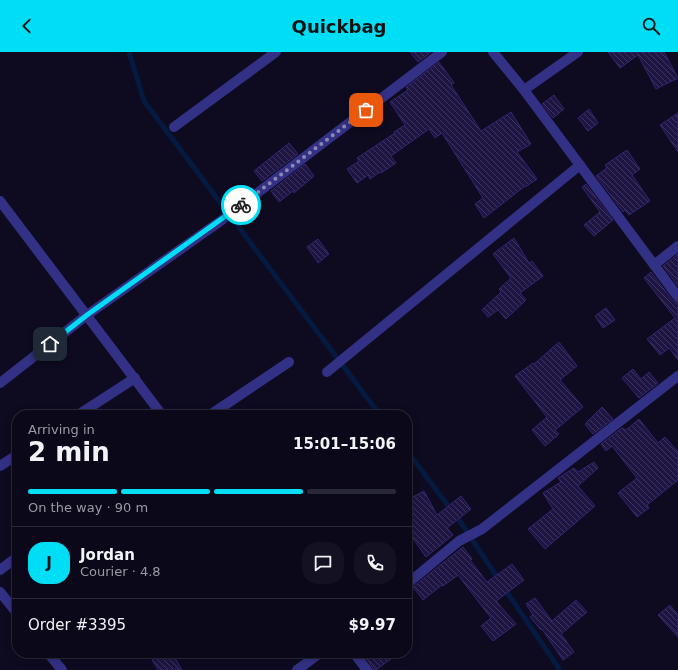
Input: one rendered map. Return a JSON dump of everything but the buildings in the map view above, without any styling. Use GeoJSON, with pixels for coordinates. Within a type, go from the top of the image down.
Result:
{"type":"FeatureCollection","features":[{"type":"Feature","properties":{"kind":"street"},"geometry":{"type":"LineString","coordinates":[[174,127],[276,52]]}},
{"type":"Feature","properties":{"kind":"street"},"geometry":{"type":"LineString","coordinates":[[0,382],[87,315],[222,220],[442,52]]}},
{"type":"Feature","properties":{"kind":"street"},"geometry":{"type":"LineString","coordinates":[[493,52],[524,90],[678,297]]}},
{"type":"Feature","properties":{"kind":"street"},"geometry":{"type":"LineString","coordinates":[[524,90],[578,52]]}},
{"type":"Feature","properties":{"kind":"street"},"geometry":{"type":"LineString","coordinates":[[327,372],[580,165]]}},
{"type":"Feature","properties":{"kind":"street"},"geometry":{"type":"LineString","coordinates":[[0,200],[158,410]]}},
{"type":"Feature","properties":{"kind":"street"},"geometry":{"type":"LineString","coordinates":[[654,265],[678,246]]}},
{"type":"Feature","properties":{"kind":"street"},"geometry":{"type":"LineString","coordinates":[[217,410],[289,362]]}},
{"type":"Feature","properties":{"kind":"street"},"geometry":{"type":"LineString","coordinates":[[412,580],[459,541],[482,529],[678,376]]}},
{"type":"Feature","properties":{"kind":"street"},"geometry":{"type":"LineString","coordinates":[[86,410],[134,378]]}},
{"type":"Feature","properties":{"kind":"street"},"geometry":{"type":"LineString","coordinates":[[0,466],[12,458]]}},
{"type":"Feature","properties":{"kind":"street"},"geometry":{"type":"LineString","coordinates":[[0,570],[12,561]]}},
{"type":"Feature","properties":{"kind":"street"},"geometry":{"type":"LineString","coordinates":[[0,592],[12,608]]}},
{"type":"Feature","properties":{"kind":"street"},"geometry":{"type":"LineString","coordinates":[[52,658],[62,670]]}},
{"type":"Feature","properties":{"kind":"street"},"geometry":{"type":"LineString","coordinates":[[297,670],[313,658]]}},
{"type":"Feature","properties":{"kind":"street"},"geometry":{"type":"LineString","coordinates":[[358,658],[367,670]]}},
{"type":"Feature","properties":{"kind":"waterway"},"geometry":{"type":"LineString","coordinates":[[129,52],[144,101],[376,410]]}},
{"type":"Feature","properties":{"kind":"waterway"},"geometry":{"type":"LineString","coordinates":[[412,458],[459,520],[499,580]]}},
{"type":"Feature","properties":{"kind":"waterway"},"geometry":{"type":"LineString","coordinates":[[504,588],[560,670]]}},
{"type":"Feature","properties":{"kind":"way so far"},"geometry":{"type":"LineString","coordinates":[[241,205],[366,110]]}},
{"type":"Feature","properties":{"kind":"route"},"geometry":{"type":"LineString","coordinates":[[50,344],[87,315],[241,205]]}}]}
